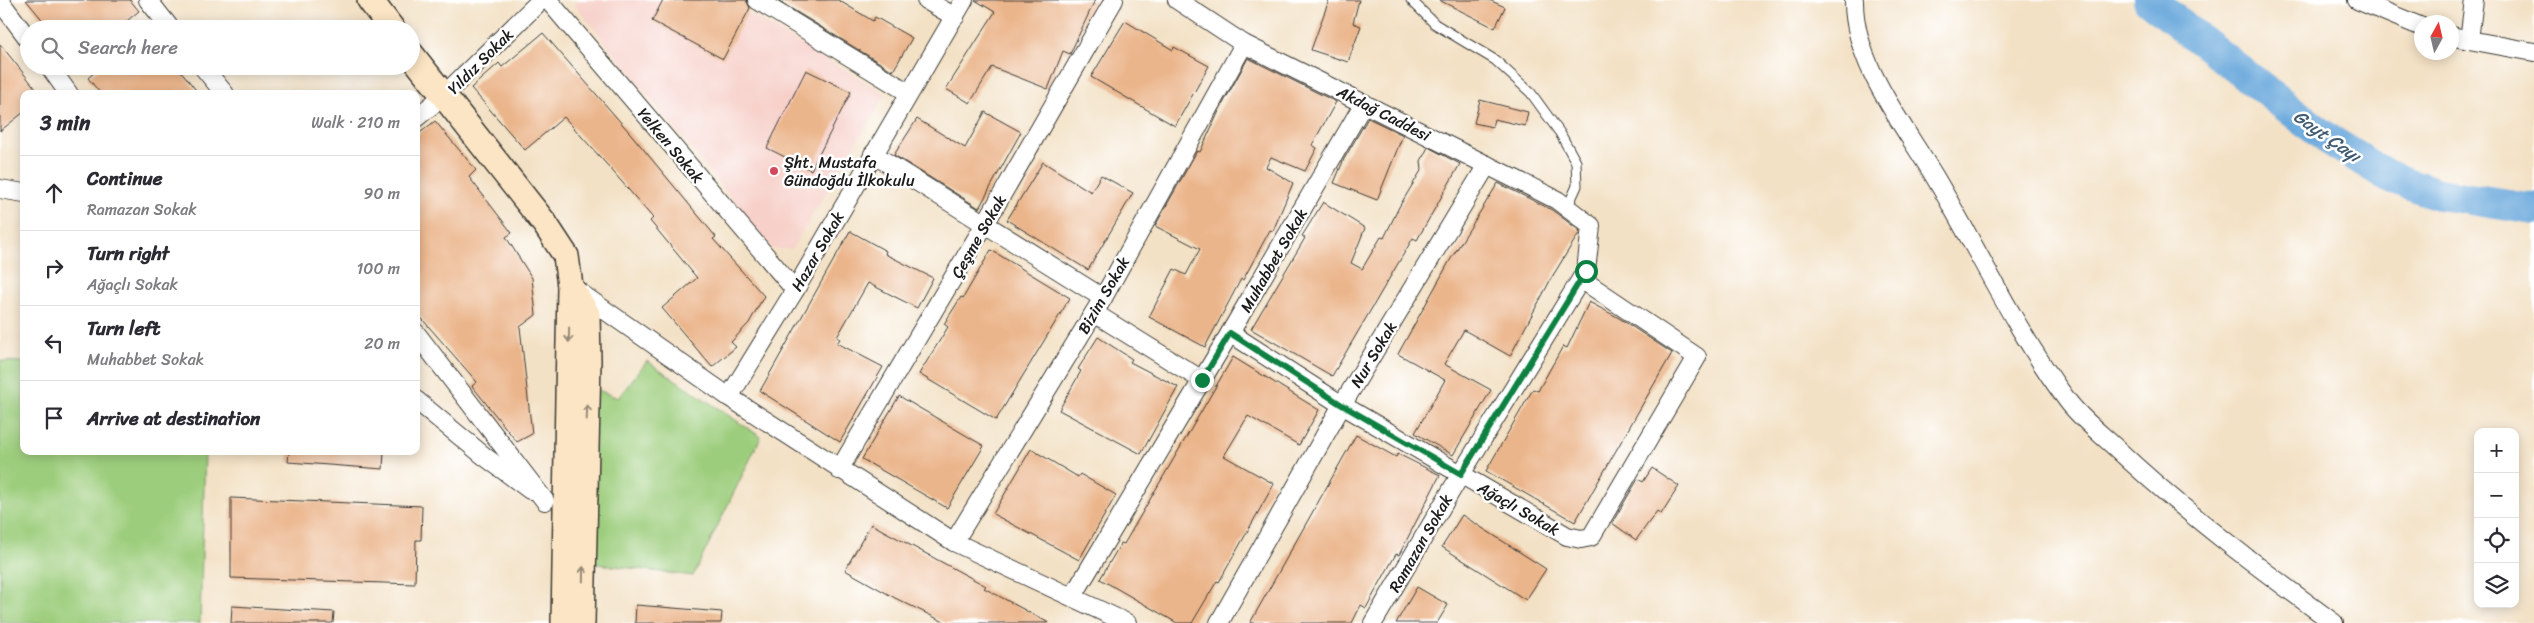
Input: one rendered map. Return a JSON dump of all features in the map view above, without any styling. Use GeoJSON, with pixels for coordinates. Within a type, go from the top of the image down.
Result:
{"type":"FeatureCollection","features":[{"type":"Feature","properties":{"kind":"street"},"geometry":{"type":"LineString","coordinates":[[148,0],[164,20]]}},
{"type":"Feature","properties":{"kind":"street"},"geometry":{"type":"LineString","coordinates":[[370,0],[385,20]]}},
{"type":"Feature","properties":{"kind":"street","name":"Yıldız Sokak"},"geometry":{"type":"LineString","coordinates":[[420,115],[444,96],[541,0]]}},
{"type":"Feature","properties":{"kind":"street","name":"Yelken Sokak"},"geometry":{"type":"LineString","coordinates":[[548,0],[795,290]]}},
{"type":"Feature","properties":{"kind":"street"},"geometry":{"type":"LineString","coordinates":[[757,0],[909,93]]}},
{"type":"Feature","properties":{"kind":"street"},"geometry":{"type":"LineString","coordinates":[[926,0],[955,17]]}},
{"type":"Feature","properties":{"kind":"street","name":"Hazar Sokak"},"geometry":{"type":"LineString","coordinates":[[728,397],[795,290],[872,154],[964,0]]}},
{"type":"Feature","properties":{"kind":"street","name":"Çeşme Sokak"},"geometry":{"type":"LineString","coordinates":[[839,470],[985,224],[1114,0]]}},
{"type":"Feature","properties":{"kind":"street","name":"Akdağ Caddesi"},"geometry":{"type":"LineString","coordinates":[[1177,0],[1244,44],[1364,102],[1557,200],[1591,226]]}},
{"type":"Feature","properties":{"kind":"street"},"geometry":{"type":"LineString","coordinates":[[1854,0],[1853,18],[1860,44],[1883,91],[1958,215],[2031,348],[2068,402],[2132,463],[2238,552],[2334,623]]}},
{"type":"Feature","properties":{"kind":"street"},"geometry":{"type":"LineString","coordinates":[[2357,0],[2414,24]]}},
{"type":"Feature","properties":{"kind":"street"},"geometry":{"type":"LineString","coordinates":[[2469,40],[2474,0]]}},
{"type":"Feature","properties":{"kind":"street"},"geometry":{"type":"LineString","coordinates":[[0,2],[20,28]]}},
{"type":"Feature","properties":{"kind":"street"},"geometry":{"type":"LineString","coordinates":[[2459,38],[2534,52]]}},
{"type":"Feature","properties":{"kind":"street","name":"Bizim Sokak"},"geometry":{"type":"LineString","coordinates":[[954,542],[1098,305],[1244,44]]}},
{"type":"Feature","properties":{"kind":"street"},"geometry":{"type":"LineString","coordinates":[[420,65],[545,224],[566,256],[570,286],[587,314],[575,517],[564,623]]}},
{"type":"Feature","properties":{"kind":"street"},"geometry":{"type":"LineString","coordinates":[[56,75],[67,90]]}},
{"type":"Feature","properties":{"kind":"street"},"geometry":{"type":"LineString","coordinates":[[209,75],[222,90]]}},
{"type":"Feature","properties":{"kind":"street","name":"Muhabbet Sokak"},"geometry":{"type":"LineString","coordinates":[[1073,596],[1230,333],[1364,102]]}},
{"type":"Feature","properties":{"kind":"street"},"geometry":{"type":"LineString","coordinates":[[872,154],[985,224],[1202,380]]}},
{"type":"Feature","properties":{"kind":"street","name":"Nur Sokak"},"geometry":{"type":"LineString","coordinates":[[1218,623],[1342,405],[1487,165]]}},
{"type":"Feature","properties":{"kind":"street"},"geometry":{"type":"LineString","coordinates":[[0,189],[20,192]]}},
{"type":"Feature","properties":{"kind":"street","name":"Ramazan Sokak"},"geometry":{"type":"LineString","coordinates":[[1373,623],[1461,474],[1586,271],[1591,226]]}},
{"type":"Feature","properties":{"kind":"street","name":"Ağaçlı Sokak"},"geometry":{"type":"LineString","coordinates":[[1230,333],[1342,405],[1567,536],[1581,539],[1591,536],[1697,357],[1581,279]]}},
{"type":"Feature","properties":{"kind":"street"},"geometry":{"type":"LineString","coordinates":[[570,286],[728,397],[839,470],[954,542],[1073,596],[1127,623]]}},
{"type":"Feature","properties":{"kind":"street"},"geometry":{"type":"LineString","coordinates":[[420,338],[545,501]]}},
{"type":"Feature","properties":{"kind":"street"},"geometry":{"type":"LineString","coordinates":[[420,403],[484,456],[545,501],[575,517]]}},
{"type":"Feature","properties":{"kind":"street"},"geometry":{"type":"LineString","coordinates":[[575,517],[582,623]]}},
{"type":"Feature","properties":{"kind":"lane"},"geometry":{"type":"LineString","coordinates":[[1411,0],[1436,24],[1495,60],[1530,92],[1542,108],[1560,133],[1576,162],[1577,186],[1567,208]]}},
{"type":"Feature","properties":{"kind":"shaded area","name":"Şht. Mustafa Gündoğdu İlkokulu"},"geometry":{"type":"Polygon","coordinates":[[[578,0],[726,0],[886,94],[792,249],[772,249],[575,5],[578,0]]]}},
{"type":"Feature","properties":{"kind":"green space"},"geometry":{"type":"Polygon","coordinates":[[[0,361],[20,362],[20,455],[205,455],[200,623],[0,623],[0,361]]]}},
{"type":"Feature","properties":{"kind":"green space"},"geometry":{"type":"Polygon","coordinates":[[[647,361],[761,437],[693,576],[590,563],[593,388],[618,398],[647,361]]]}},
{"type":"Feature","properties":{"kind":"building"},"geometry":{"type":"Polygon","coordinates":[[[26,0],[130,0],[139,11],[128,20],[43,20],[26,0]]]}},
{"type":"Feature","properties":{"kind":"building"},"geometry":{"type":"Polygon","coordinates":[[[663,0],[746,0],[750,8],[723,59],[652,21],[663,0]]]}},
{"type":"Feature","properties":{"kind":"building"},"geometry":{"type":"Polygon","coordinates":[[[777,0],[838,0],[873,21],[875,17],[912,38],[893,71],[777,0]]]}},
{"type":"Feature","properties":{"kind":"building"},"geometry":{"type":"Polygon","coordinates":[[[975,0],[1095,0],[1070,54],[1063,51],[1048,89],[992,67],[970,103],[946,89],[995,12],[975,0]]]}},
{"type":"Feature","properties":{"kind":"building"},"geometry":{"type":"Polygon","coordinates":[[[1329,0],[1359,0],[1353,23],[1361,26],[1348,62],[1311,50],[1329,0]]]}},
{"type":"Feature","properties":{"kind":"building"},"geometry":{"type":"Polygon","coordinates":[[[1439,0],[1489,0],[1505,7],[1495,28],[1439,0]]]}},
{"type":"Feature","properties":{"kind":"building"},"geometry":{"type":"Polygon","coordinates":[[[1125,21],[1173,50],[1174,47],[1209,66],[1175,126],[1091,77],[1125,21]]]}},
{"type":"Feature","properties":{"kind":"building"},"geometry":{"type":"Polygon","coordinates":[[[543,33],[630,133],[716,237],[713,239],[764,296],[749,323],[731,342],[736,347],[712,367],[662,308],[697,278],[650,221],[653,218],[609,167],[564,117],[525,150],[471,88],[499,63],[502,67],[543,33]]]}},
{"type":"Feature","properties":{"kind":"building"},"geometry":{"type":"Polygon","coordinates":[[[0,44],[20,69],[20,75],[25,75],[37,90],[20,90],[20,115],[0,131],[0,44]]]}},
{"type":"Feature","properties":{"kind":"building"},"geometry":{"type":"Polygon","coordinates":[[[1248,58],[1336,102],[1312,145],[1317,148],[1305,171],[1271,157],[1266,167],[1293,183],[1273,231],[1270,230],[1243,280],[1241,279],[1205,347],[1149,317],[1174,269],[1186,275],[1200,249],[1155,226],[1197,151],[1200,152],[1219,111],[1248,58]]]}},
{"type":"Feature","properties":{"kind":"building"},"geometry":{"type":"Polygon","coordinates":[[[806,70],[851,92],[811,170],[767,148],[806,70]]]}},
{"type":"Feature","properties":{"kind":"building"},"geometry":{"type":"Polygon","coordinates":[[[92,75],[184,75],[196,90],[98,90],[88,78],[92,75]]]}},
{"type":"Feature","properties":{"kind":"building"},"geometry":{"type":"Polygon","coordinates":[[[1480,100],[1528,112],[1525,126],[1494,119],[1492,127],[1474,123],[1480,100]]]}},
{"type":"Feature","properties":{"kind":"building"},"geometry":{"type":"Polygon","coordinates":[[[985,112],[1021,132],[979,208],[894,155],[917,119],[965,148],[985,112]]]}},
{"type":"Feature","properties":{"kind":"building"},"geometry":{"type":"Polygon","coordinates":[[[1368,118],[1403,135],[1377,200],[1334,183],[1344,159],[1368,118]]]}},
{"type":"Feature","properties":{"kind":"building"},"geometry":{"type":"Polygon","coordinates":[[[435,121],[476,170],[469,177],[512,233],[506,237],[532,278],[536,315],[520,327],[532,434],[517,442],[472,386],[477,382],[420,317],[420,133],[435,121]]]}},
{"type":"Feature","properties":{"kind":"building"},"geometry":{"type":"Polygon","coordinates":[[[1428,147],[1460,164],[1417,240],[1413,238],[1332,376],[1251,329],[1305,238],[1302,236],[1323,202],[1365,228],[1351,263],[1362,269],[1381,237],[1384,238],[1399,207],[1422,169],[1421,161],[1428,147]]]}},
{"type":"Feature","properties":{"kind":"building"},"geometry":{"type":"Polygon","coordinates":[[[1043,162],[1091,192],[1101,175],[1133,193],[1088,270],[1007,220],[1043,162]]]}},
{"type":"Feature","properties":{"kind":"building"},"geometry":{"type":"Polygon","coordinates":[[[1498,183],[1552,210],[1580,231],[1552,277],[1510,356],[1464,330],[1444,364],[1491,390],[1453,455],[1415,433],[1445,380],[1398,354],[1449,262],[1498,183]]]}},
{"type":"Feature","properties":{"kind":"building"},"geometry":{"type":"Polygon","coordinates":[[[850,231],[886,251],[885,254],[933,278],[917,308],[868,283],[837,337],[840,339],[837,343],[883,367],[840,442],[760,391],[850,231]]]}},
{"type":"Feature","properties":{"kind":"building"},"geometry":{"type":"Polygon","coordinates":[[[991,250],[1070,298],[996,420],[919,374],[948,327],[944,324],[961,297],[963,298],[991,250]]]}},
{"type":"Feature","properties":{"kind":"building"},"geometry":{"type":"Polygon","coordinates":[[[1589,302],[1619,318],[1672,353],[1575,522],[1486,471],[1533,389],[1538,391],[1563,346],[1567,348],[1589,302]]]}},
{"type":"Feature","properties":{"kind":"building"},"geometry":{"type":"Polygon","coordinates":[[[1098,337],[1132,359],[1130,362],[1178,387],[1141,454],[1059,410],[1081,371],[1078,369],[1098,337]]]}},
{"type":"Feature","properties":{"kind":"building"},"geometry":{"type":"Polygon","coordinates":[[[1233,357],[1319,410],[1299,445],[1248,416],[1224,456],[1274,484],[1219,582],[1217,581],[1192,623],[1177,623],[1100,579],[1121,543],[1124,544],[1233,357]]]}},
{"type":"Feature","properties":{"kind":"building"},"geometry":{"type":"Polygon","coordinates":[[[899,396],[984,446],[947,508],[862,459],[899,396]]]}},
{"type":"Feature","properties":{"kind":"building"},"geometry":{"type":"Polygon","coordinates":[[[1356,435],[1396,457],[1398,454],[1440,475],[1399,555],[1396,554],[1366,608],[1361,605],[1352,623],[1250,623],[1356,435]]]}},
{"type":"Feature","properties":{"kind":"building"},"geometry":{"type":"Polygon","coordinates":[[[1031,449],[1078,477],[1080,474],[1116,495],[1079,560],[993,514],[1031,449]]]}},
{"type":"Feature","properties":{"kind":"building"},"geometry":{"type":"Polygon","coordinates":[[[289,455],[384,455],[383,469],[288,462],[289,455]]]}},
{"type":"Feature","properties":{"kind":"building"},"geometry":{"type":"Polygon","coordinates":[[[1652,468],[1679,486],[1661,514],[1657,511],[1636,540],[1612,523],[1638,479],[1643,482],[1652,468]]]}},
{"type":"Feature","properties":{"kind":"building"},"geometry":{"type":"Polygon","coordinates":[[[231,498],[422,506],[421,540],[416,540],[415,584],[231,578],[231,498]]]}},
{"type":"Feature","properties":{"kind":"building"},"geometry":{"type":"Polygon","coordinates":[[[1462,515],[1546,569],[1526,600],[1442,547],[1462,515]]]}},
{"type":"Feature","properties":{"kind":"building"},"geometry":{"type":"Polygon","coordinates":[[[871,524],[986,586],[984,588],[1049,623],[946,623],[895,598],[845,570],[871,524]]]}},
{"type":"Feature","properties":{"kind":"building"},"geometry":{"type":"Polygon","coordinates":[[[1417,587],[1448,605],[1437,623],[1396,623],[1417,587]]]}},
{"type":"Feature","properties":{"kind":"building"},"geometry":{"type":"Polygon","coordinates":[[[636,605],[722,612],[721,623],[635,623],[636,605]]]}},
{"type":"Feature","properties":{"kind":"building"},"geometry":{"type":"Polygon","coordinates":[[[232,606],[334,612],[333,623],[231,623],[232,606]]]}},
{"type":"Feature","properties":{"kind":"waterway","name":"Gayt Çayı"},"geometry":{"type":"LineString","coordinates":[[2149,0],[2328,139],[2388,176],[2438,194],[2534,209]]}},
{"type":"Feature","properties":{"kind":"place","name":"Şht. Mustafa Gündoğdu İlkokulu"},"geometry":{"type":"Point","coordinates":[774,171]}},
{"type":"Feature","properties":{"kind":"route"},"geometry":{"type":"LineString","coordinates":[[1202,380],[1230,333],[1342,405],[1461,474],[1586,271]]}}]}
